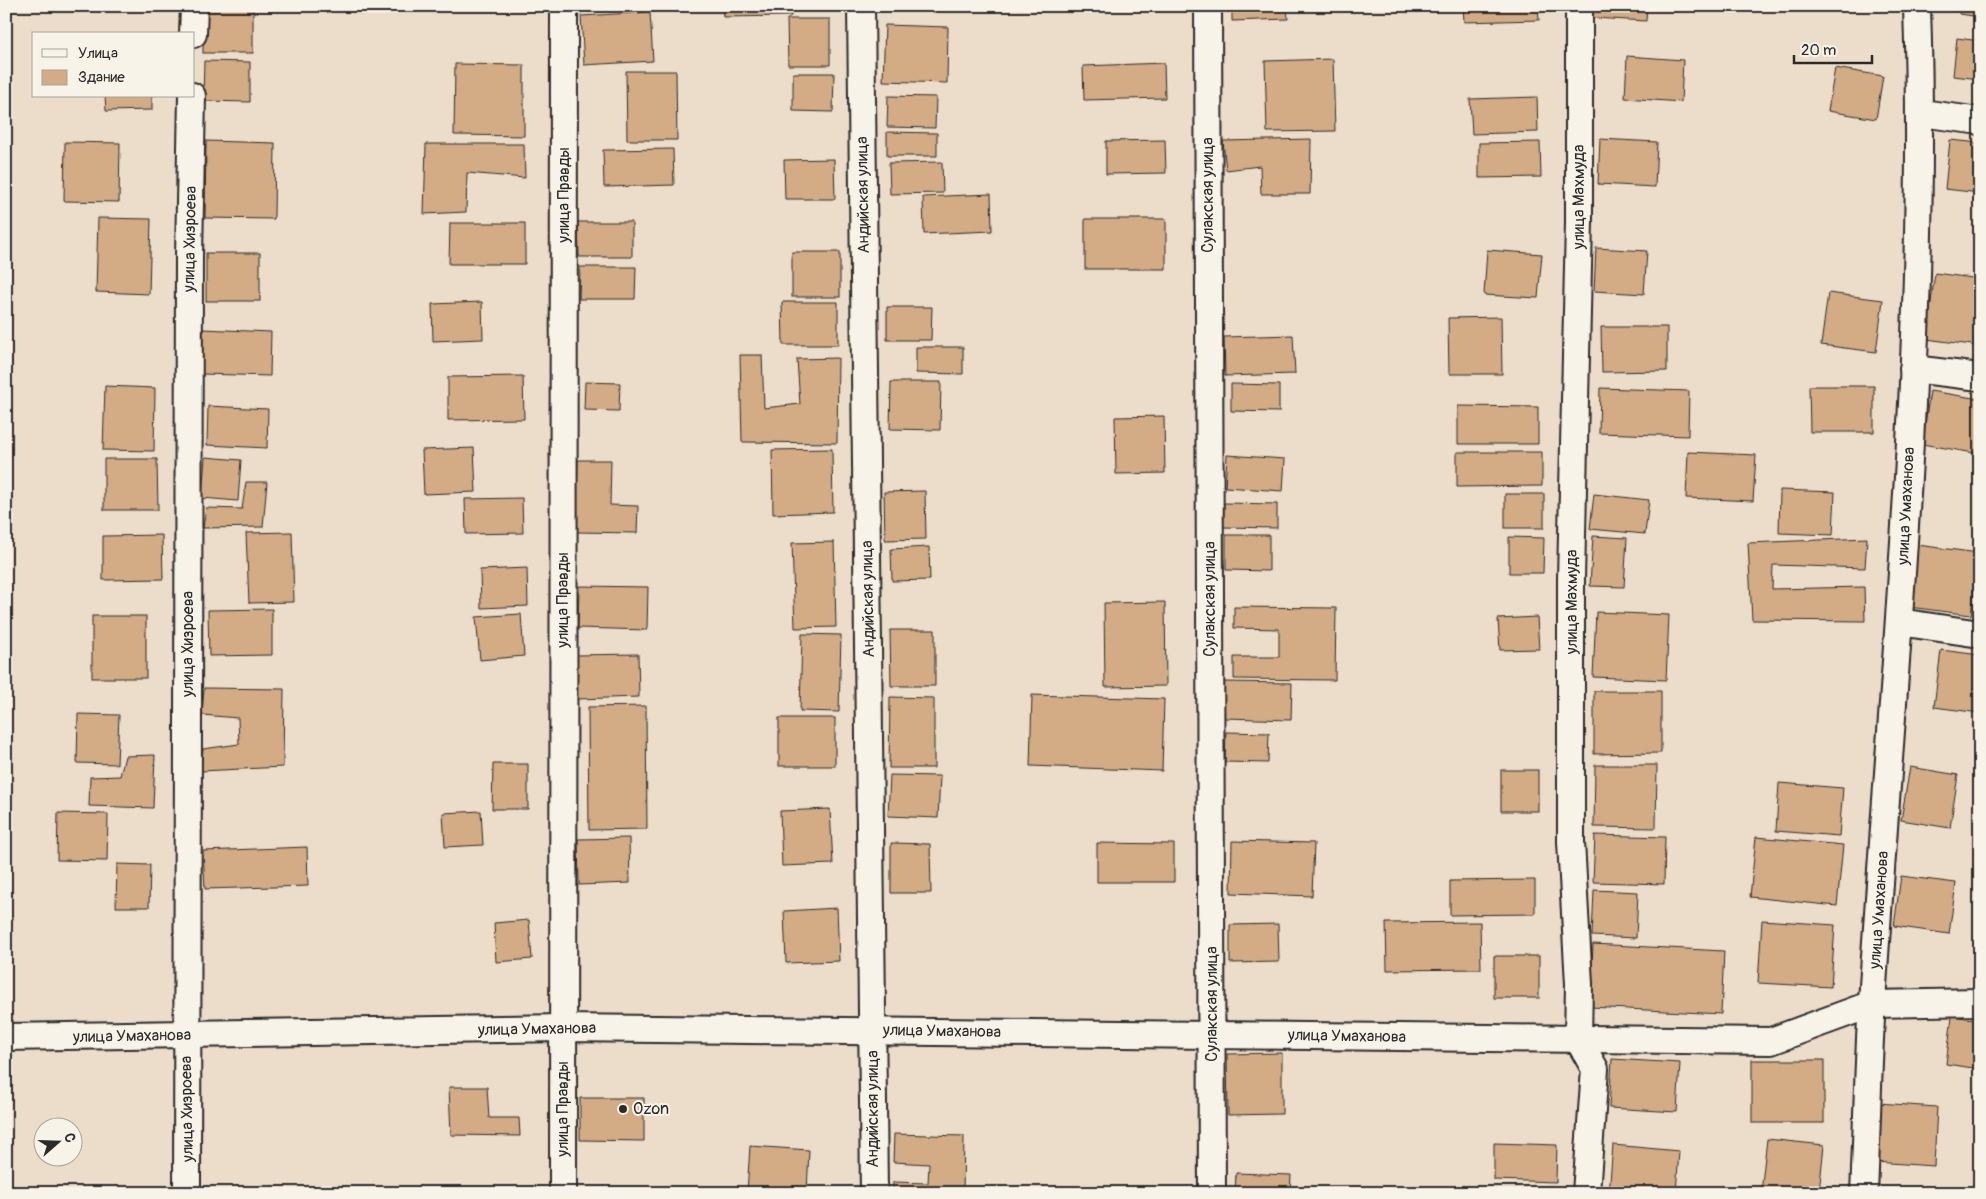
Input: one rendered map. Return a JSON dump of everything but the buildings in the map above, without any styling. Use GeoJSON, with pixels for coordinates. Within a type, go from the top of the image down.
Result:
{"type":"FeatureCollection","features":[{"type":"Feature","properties":{"kind":"street"},"geometry":{"type":"LineString","coordinates":[[194,6],[194,32]]}},
{"type":"Feature","properties":{"kind":"street","name":"улица Правды"},"geometry":{"type":"LineString","coordinates":[[563,1193],[564,6]]}},
{"type":"Feature","properties":{"kind":"street","name":"Андийская улица"},"geometry":{"type":"LineString","coordinates":[[860,6],[874,1193]]}},
{"type":"Feature","properties":{"kind":"street","name":"Сулакская улица"},"geometry":{"type":"LineString","coordinates":[[1208,6],[1212,1193]]}},
{"type":"Feature","properties":{"kind":"street","name":"улица Махмуда"},"geometry":{"type":"LineString","coordinates":[[1578,1039],[1579,984],[1571,842],[1571,580],[1579,232],[1579,6]]}},
{"type":"Feature","properties":{"kind":"street","name":"улица Умаханова"},"geometry":{"type":"LineString","coordinates":[[1864,1193],[1872,1004],[1900,622],[1913,368],[1921,112],[1917,6]]}},
{"type":"Feature","properties":{"kind":"street","name":"улица Хизроева"},"geometry":{"type":"LineString","coordinates":[[187,1193],[189,266],[192,98]]}},
{"type":"Feature","properties":{"kind":"street"},"geometry":{"type":"LineString","coordinates":[[1921,112],[1980,120]]}},
{"type":"Feature","properties":{"kind":"street"},"geometry":{"type":"LineString","coordinates":[[1913,368],[1980,378]]}},
{"type":"Feature","properties":{"kind":"street"},"geometry":{"type":"LineString","coordinates":[[1900,622],[1980,634]]}},
{"type":"Feature","properties":{"kind":"street","name":"улица Умаханова"},"geometry":{"type":"LineString","coordinates":[[6,1037],[563,1028],[1771,1041],[1872,1004],[1980,1002]]}},
{"type":"Feature","properties":{"kind":"street"},"geometry":{"type":"LineString","coordinates":[[1578,1039],[1595,1069],[1586,1193]]}},
{"type":"Feature","properties":{"kind":"place","name":"Ozon"},"geometry":{"type":"Point","coordinates":[623,1109]}}]}
